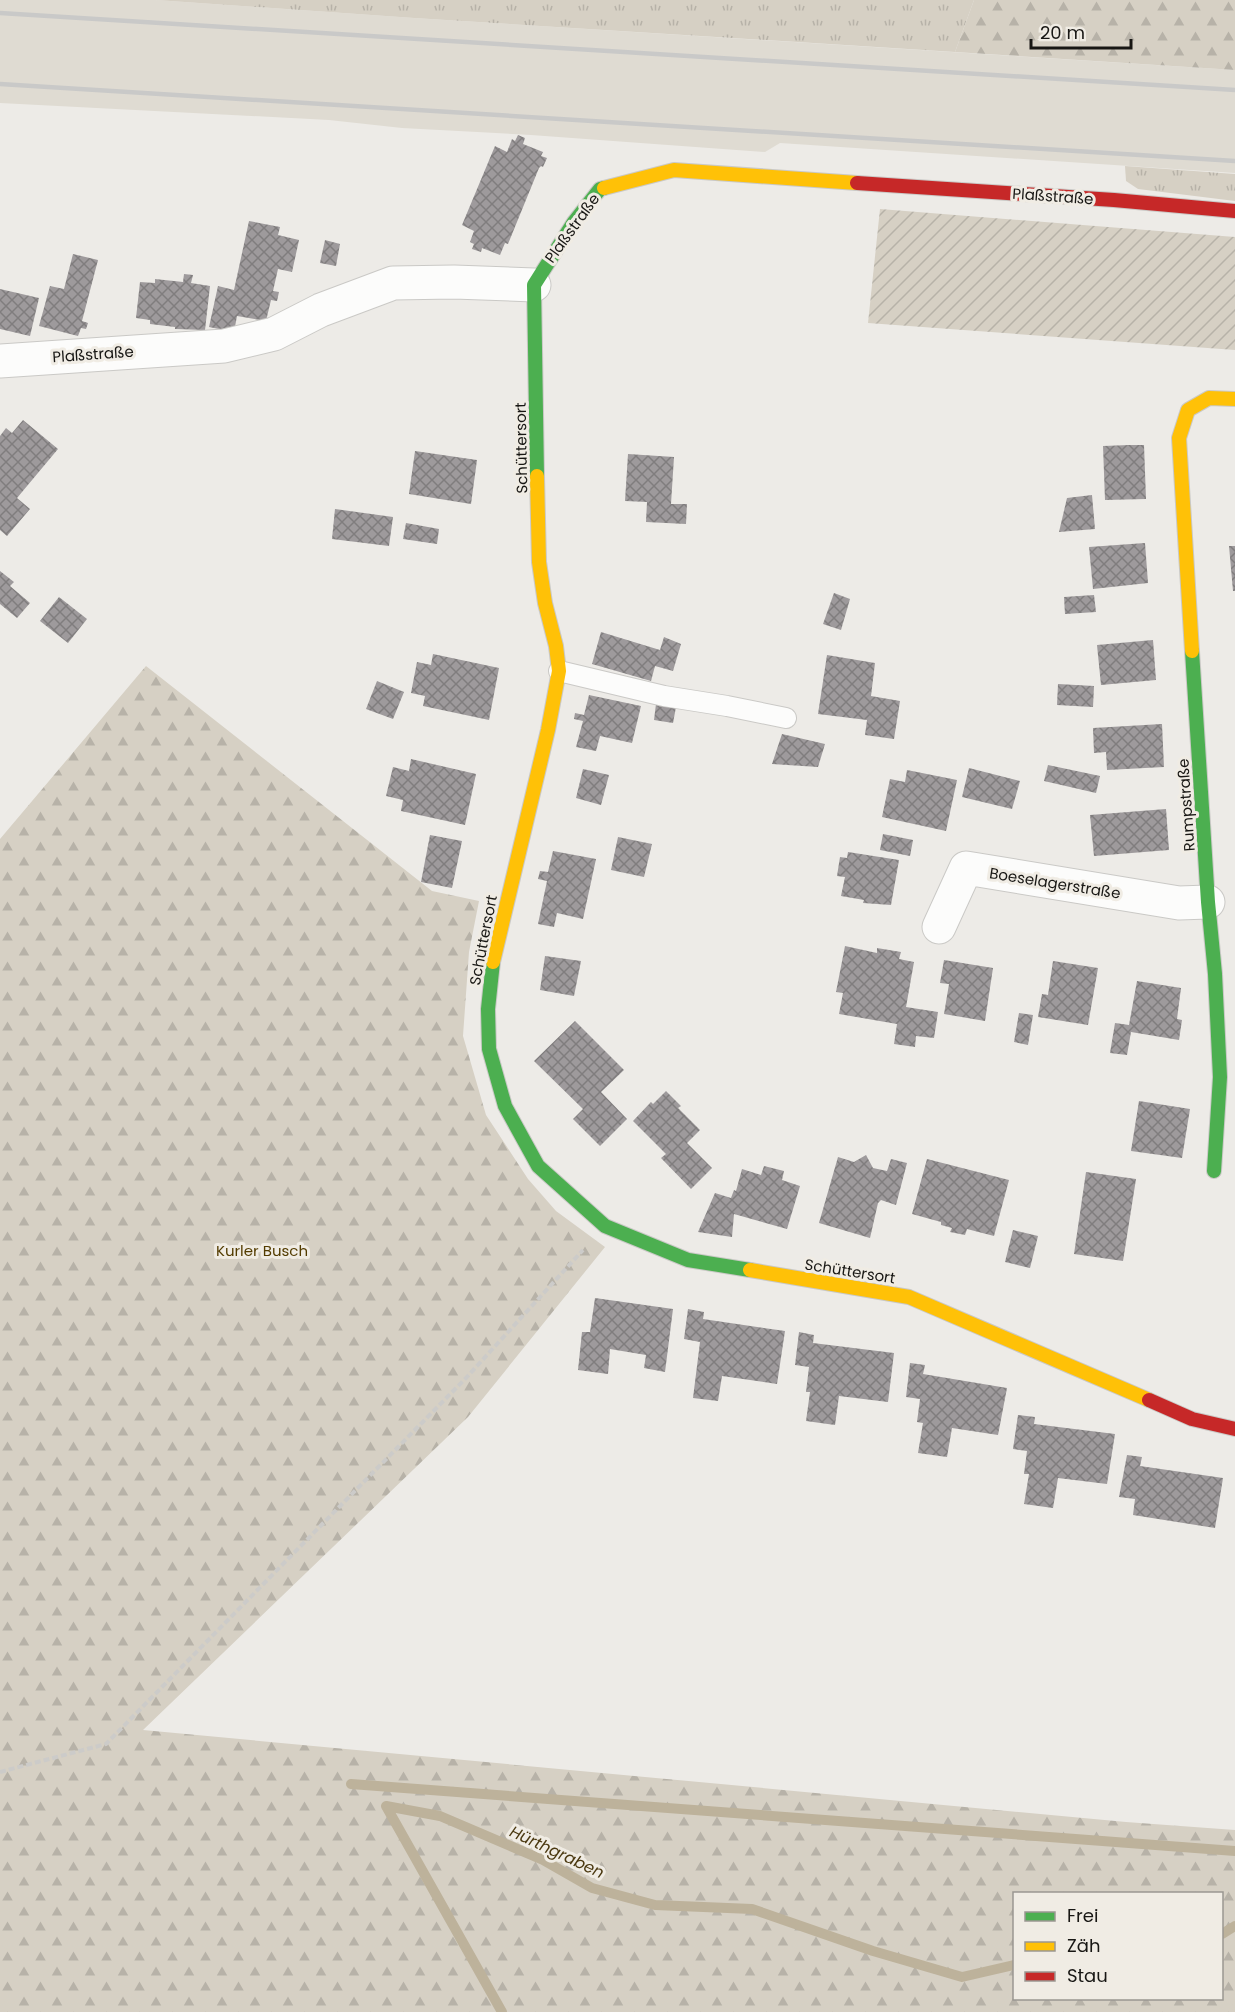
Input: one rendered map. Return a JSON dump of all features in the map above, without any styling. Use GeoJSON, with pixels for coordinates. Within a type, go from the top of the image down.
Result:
{"type":"FeatureCollection","features":[{"type":"Feature","properties":{"kind":"street","name":"Plaßstraße"},"geometry":{"type":"LineString","coordinates":[[6,367],[224,346],[274,334],[321,310],[393,283],[454,282],[534,285],[574,222],[600,189],[674,170],[1102,199],[1235,211]]}},
{"type":"Feature","properties":{"kind":"street","name":"Schüttersort"},"geometry":{"type":"LineString","coordinates":[[534,285],[539,561],[544,603],[556,646],[559,671],[548,730],[494,953],[488,1009],[489,1049],[505,1106],[538,1166],[605,1226],[688,1260],[909,1297],[1192,1419],[1235,1429]]}},
{"type":"Feature","properties":{"kind":"street","name":"Rumpstraße"},"geometry":{"type":"LineString","coordinates":[[1214,1171],[1220,1077],[1179,438],[1188,411],[1209,398],[1235,399]]}},
{"type":"Feature","properties":{"kind":"street","name":"Boeselagerstraße"},"geometry":{"type":"LineString","coordinates":[[939,927],[966,868],[1179,903],[1208,902]]}},
{"type":"Feature","properties":{"kind":"lane"},"geometry":{"type":"LineString","coordinates":[[559,671],[664,696],[786,718]]}},
{"type":"Feature","properties":{"kind":"path"},"geometry":{"type":"LineString","coordinates":[[0,1772],[106,1744],[466,1378],[605,1226]]}},
{"type":"Feature","properties":{"kind":"shaded area"},"geometry":{"type":"Polygon","coordinates":[[[0,0],[156,0],[1235,70],[1235,173],[780,143],[765,152],[402,128],[329,120],[0,103],[0,0]]]}},
{"type":"Feature","properties":{"kind":"green space"},"geometry":{"type":"Polygon","coordinates":[[[156,0],[974,0],[955,52],[156,0]]]}},
{"type":"Feature","properties":{"kind":"green space"},"geometry":{"type":"Polygon","coordinates":[[[974,0],[1235,0],[1235,70],[955,52],[974,0]]]}},
{"type":"Feature","properties":{"kind":"green space"},"geometry":{"type":"Polygon","coordinates":[[[1125,166],[1235,174],[1235,201],[1138,189],[1126,181],[1125,166]]]}},
{"type":"Feature","properties":{"kind":"green space"},"geometry":{"type":"Polygon","coordinates":[[[880,209],[1235,237],[1235,350],[868,323],[880,209]]]}},
{"type":"Feature","properties":{"kind":"green space","name":"Kurler Busch"},"geometry":{"type":"Polygon","coordinates":[[[146,666],[432,891],[479,901],[469,952],[463,1036],[486,1115],[528,1179],[556,1211],[605,1247],[468,1417],[143,1730],[1126,1822],[1235,1830],[1235,2012],[0,2012],[0,839],[146,666]]]}},
{"type":"Feature","properties":{"kind":"building"},"geometry":{"type":"Polygon","coordinates":[[[518,135],[525,138],[523,144],[543,152],[541,156],[547,158],[543,167],[539,168],[508,244],[505,243],[500,255],[482,248],[481,252],[472,249],[474,244],[470,242],[474,231],[462,225],[495,146],[507,152],[512,139],[515,141],[518,135]]]}},
{"type":"Feature","properties":{"kind":"building"},"geometry":{"type":"Polygon","coordinates":[[[249,221],[280,227],[278,235],[299,240],[292,272],[278,269],[273,291],[279,292],[277,301],[271,300],[266,321],[237,316],[234,332],[209,327],[218,286],[234,290],[249,221]]]}},
{"type":"Feature","properties":{"kind":"building"},"geometry":{"type":"Polygon","coordinates":[[[325,240],[340,244],[336,266],[320,263],[325,240]]]}},
{"type":"Feature","properties":{"kind":"building"},"geometry":{"type":"Polygon","coordinates":[[[73,254],[98,260],[82,321],[88,323],[86,329],[81,328],[78,336],[39,326],[50,286],[64,289],[73,254]]]}},
{"type":"Feature","properties":{"kind":"building"},"geometry":{"type":"Polygon","coordinates":[[[184,274],[193,275],[191,283],[210,286],[205,330],[175,329],[175,327],[150,324],[150,320],[136,318],[140,282],[155,283],[155,279],[183,282],[184,274]]]}},
{"type":"Feature","properties":{"kind":"building"},"geometry":{"type":"Polygon","coordinates":[[[0,289],[39,298],[30,336],[0,329],[0,289]]]}},
{"type":"Feature","properties":{"kind":"building"},"geometry":{"type":"Polygon","coordinates":[[[23,420],[58,449],[17,498],[30,509],[7,536],[0,530],[0,436],[6,428],[12,433],[23,420]]]}},
{"type":"Feature","properties":{"kind":"building"},"geometry":{"type":"Polygon","coordinates":[[[1144,445],[1146,499],[1105,500],[1103,446],[1144,445]]]}},
{"type":"Feature","properties":{"kind":"building"},"geometry":{"type":"Polygon","coordinates":[[[415,451],[477,460],[471,504],[409,494],[415,451]]]}},
{"type":"Feature","properties":{"kind":"building"},"geometry":{"type":"Polygon","coordinates":[[[628,454],[674,457],[671,504],[687,504],[686,524],[646,522],[647,502],[625,501],[628,454]]]}},
{"type":"Feature","properties":{"kind":"building"},"geometry":{"type":"Polygon","coordinates":[[[1092,495],[1095,529],[1059,532],[1067,498],[1092,495]]]}},
{"type":"Feature","properties":{"kind":"building"},"geometry":{"type":"Polygon","coordinates":[[[335,509],[393,517],[389,546],[332,539],[335,509]]]}},
{"type":"Feature","properties":{"kind":"building"},"geometry":{"type":"Polygon","coordinates":[[[406,523],[439,529],[437,544],[403,539],[406,523]]]}},
{"type":"Feature","properties":{"kind":"building"},"geometry":{"type":"Polygon","coordinates":[[[1145,543],[1148,583],[1093,589],[1089,547],[1145,543]]]}},
{"type":"Feature","properties":{"kind":"building"},"geometry":{"type":"Polygon","coordinates":[[[1229,546],[1235,546],[1235,591],[1233,591],[1229,546]]]}},
{"type":"Feature","properties":{"kind":"building"},"geometry":{"type":"Polygon","coordinates":[[[0,571],[14,582],[10,586],[30,603],[17,618],[0,604],[0,571]]]}},
{"type":"Feature","properties":{"kind":"building"},"geometry":{"type":"Polygon","coordinates":[[[834,593],[850,599],[841,630],[823,624],[834,593]]]}},
{"type":"Feature","properties":{"kind":"building"},"geometry":{"type":"Polygon","coordinates":[[[1094,595],[1096,612],[1065,614],[1064,597],[1094,595]]]}},
{"type":"Feature","properties":{"kind":"building"},"geometry":{"type":"Polygon","coordinates":[[[59,597],[87,619],[68,643],[40,621],[59,597]]]}},
{"type":"Feature","properties":{"kind":"building"},"geometry":{"type":"Polygon","coordinates":[[[601,632],[660,650],[664,637],[681,644],[673,671],[655,666],[651,681],[592,664],[601,632]]]}},
{"type":"Feature","properties":{"kind":"building"},"geometry":{"type":"Polygon","coordinates":[[[1153,640],[1156,680],[1101,685],[1097,645],[1153,640]]]}},
{"type":"Feature","properties":{"kind":"building"},"geometry":{"type":"Polygon","coordinates":[[[433,654],[499,668],[489,720],[423,706],[425,696],[411,693],[417,662],[431,665],[433,654]]]}},
{"type":"Feature","properties":{"kind":"building"},"geometry":{"type":"Polygon","coordinates":[[[827,655],[875,663],[871,696],[900,701],[894,739],[865,735],[867,720],[818,714],[827,655]]]}},
{"type":"Feature","properties":{"kind":"building"},"geometry":{"type":"Polygon","coordinates":[[[377,681],[404,692],[393,719],[366,709],[377,681]]]}},
{"type":"Feature","properties":{"kind":"building"},"geometry":{"type":"Polygon","coordinates":[[[1058,684],[1094,686],[1093,707],[1057,705],[1058,684]]]}},
{"type":"Feature","properties":{"kind":"building"},"geometry":{"type":"Polygon","coordinates":[[[589,695],[641,706],[632,743],[600,736],[596,751],[576,747],[583,721],[574,719],[575,713],[584,715],[589,695]]]}},
{"type":"Feature","properties":{"kind":"building"},"geometry":{"type":"Polygon","coordinates":[[[656,704],[676,707],[673,723],[654,720],[656,704]]]}},
{"type":"Feature","properties":{"kind":"building"},"geometry":{"type":"Polygon","coordinates":[[[1162,724],[1164,767],[1107,770],[1106,752],[1094,753],[1093,728],[1162,724]]]}},
{"type":"Feature","properties":{"kind":"building"},"geometry":{"type":"Polygon","coordinates":[[[782,734],[825,744],[818,767],[772,764],[782,734]]]}},
{"type":"Feature","properties":{"kind":"building"},"geometry":{"type":"Polygon","coordinates":[[[411,759],[476,774],[465,825],[401,811],[403,800],[386,796],[393,767],[409,771],[411,759]]]}},
{"type":"Feature","properties":{"kind":"building"},"geometry":{"type":"Polygon","coordinates":[[[1048,765],[1100,776],[1096,793],[1044,781],[1048,765]]]}},
{"type":"Feature","properties":{"kind":"building"},"geometry":{"type":"Polygon","coordinates":[[[969,768],[1020,781],[1012,809],[962,797],[969,768]]]}},
{"type":"Feature","properties":{"kind":"building"},"geometry":{"type":"Polygon","coordinates":[[[583,769],[609,775],[601,805],[576,798],[583,769]]]}},
{"type":"Feature","properties":{"kind":"building"},"geometry":{"type":"Polygon","coordinates":[[[907,770],[957,780],[946,831],[882,817],[890,779],[905,782],[907,770]]]}},
{"type":"Feature","properties":{"kind":"building"},"geometry":{"type":"Polygon","coordinates":[[[1166,809],[1169,850],[1094,856],[1090,815],[1166,809]]]}},
{"type":"Feature","properties":{"kind":"building"},"geometry":{"type":"Polygon","coordinates":[[[883,834],[913,840],[910,856],[880,850],[883,834]]]}},
{"type":"Feature","properties":{"kind":"building"},"geometry":{"type":"Polygon","coordinates":[[[430,835],[462,841],[452,888],[421,882],[430,835]]]}},
{"type":"Feature","properties":{"kind":"building"},"geometry":{"type":"Polygon","coordinates":[[[618,837],[652,844],[644,877],[611,870],[618,837]]]}},
{"type":"Feature","properties":{"kind":"building"},"geometry":{"type":"Polygon","coordinates":[[[553,851],[596,859],[583,919],[557,913],[554,927],[538,924],[547,881],[538,879],[540,871],[548,872],[553,851]]]}},
{"type":"Feature","properties":{"kind":"building"},"geometry":{"type":"Polygon","coordinates":[[[848,852],[899,860],[891,905],[863,903],[864,900],[841,896],[845,877],[837,876],[840,857],[847,858],[848,852]]]}},
{"type":"Feature","properties":{"kind":"building"},"geometry":{"type":"Polygon","coordinates":[[[845,946],[877,953],[877,948],[901,952],[899,959],[914,962],[906,1007],[938,1012],[934,1038],[916,1036],[915,1047],[894,1044],[897,1024],[839,1014],[843,993],[836,992],[845,946]]]}},
{"type":"Feature","properties":{"kind":"building"},"geometry":{"type":"Polygon","coordinates":[[[545,956],[581,961],[574,996],[540,990],[545,956]]]}},
{"type":"Feature","properties":{"kind":"building"},"geometry":{"type":"Polygon","coordinates":[[[944,960],[993,968],[985,1021],[944,1014],[949,984],[940,983],[944,960]]]}},
{"type":"Feature","properties":{"kind":"building"},"geometry":{"type":"Polygon","coordinates":[[[1053,961],[1098,968],[1088,1025],[1038,1017],[1042,994],[1048,995],[1053,961]]]}},
{"type":"Feature","properties":{"kind":"building"},"geometry":{"type":"Polygon","coordinates":[[[1137,981],[1181,988],[1177,1019],[1182,1020],[1179,1040],[1131,1032],[1127,1055],[1110,1053],[1115,1023],[1129,1025],[1137,981]]]}},
{"type":"Feature","properties":{"kind":"building"},"geometry":{"type":"Polygon","coordinates":[[[1019,1013],[1033,1015],[1028,1045],[1014,1042],[1019,1013]]]}},
{"type":"Feature","properties":{"kind":"building"},"geometry":{"type":"Polygon","coordinates":[[[575,1021],[624,1070],[601,1092],[627,1119],[600,1146],[573,1119],[583,1109],[534,1061],[575,1021]]]}},
{"type":"Feature","properties":{"kind":"building"},"geometry":{"type":"Polygon","coordinates":[[[666,1091],[681,1106],[678,1108],[700,1130],[687,1143],[712,1168],[691,1189],[661,1158],[666,1154],[633,1121],[651,1102],[653,1104],[666,1091]]]}},
{"type":"Feature","properties":{"kind":"building"},"geometry":{"type":"Polygon","coordinates":[[[1139,1101],[1190,1109],[1182,1158],[1131,1151],[1139,1101]]]}},
{"type":"Feature","properties":{"kind":"building"},"geometry":{"type":"Polygon","coordinates":[[[866,1155],[873,1168],[887,1171],[891,1159],[907,1163],[896,1205],[881,1200],[878,1203],[870,1238],[819,1223],[838,1157],[854,1162],[866,1155]]]}},
{"type":"Feature","properties":{"kind":"building"},"geometry":{"type":"Polygon","coordinates":[[[927,1159],[1009,1180],[994,1236],[967,1229],[965,1235],[950,1232],[952,1228],[941,1225],[941,1222],[912,1214],[927,1159]]]}},
{"type":"Feature","properties":{"kind":"building"},"geometry":{"type":"Polygon","coordinates":[[[764,1166],[784,1171],[782,1180],[800,1186],[787,1229],[734,1214],[732,1237],[698,1232],[715,1193],[731,1198],[734,1190],[736,1191],[742,1169],[761,1175],[764,1166]]]}},
{"type":"Feature","properties":{"kind":"building"},"geometry":{"type":"Polygon","coordinates":[[[1086,1172],[1136,1179],[1123,1261],[1074,1254],[1086,1172]]]}},
{"type":"Feature","properties":{"kind":"building"},"geometry":{"type":"Polygon","coordinates":[[[1013,1230],[1038,1236],[1030,1268],[1005,1262],[1013,1230]]]}},
{"type":"Feature","properties":{"kind":"building"},"geometry":{"type":"Polygon","coordinates":[[[595,1298],[673,1309],[665,1372],[644,1368],[646,1355],[610,1349],[608,1374],[578,1370],[582,1332],[590,1332],[595,1298]]]}},
{"type":"Feature","properties":{"kind":"building"},"geometry":{"type":"Polygon","coordinates":[[[688,1309],[704,1312],[703,1319],[785,1331],[777,1384],[722,1376],[718,1401],[693,1398],[700,1342],[684,1339],[688,1309]]]}},
{"type":"Feature","properties":{"kind":"building"},"geometry":{"type":"Polygon","coordinates":[[[799,1332],[814,1335],[813,1343],[894,1353],[888,1402],[839,1396],[835,1425],[806,1421],[810,1392],[806,1392],[809,1367],[795,1365],[799,1332]]]}},
{"type":"Feature","properties":{"kind":"building"},"geometry":{"type":"Polygon","coordinates":[[[910,1363],[925,1365],[923,1374],[1007,1388],[998,1435],[952,1428],[947,1457],[918,1453],[923,1423],[917,1422],[920,1399],[906,1397],[910,1363]]]}},
{"type":"Feature","properties":{"kind":"building"},"geometry":{"type":"Polygon","coordinates":[[[1018,1415],[1035,1417],[1034,1424],[1115,1434],[1107,1484],[1058,1478],[1053,1508],[1024,1504],[1029,1474],[1024,1474],[1027,1451],[1013,1449],[1018,1415]]]}},
{"type":"Feature","properties":{"kind":"building"},"geometry":{"type":"Polygon","coordinates":[[[1127,1455],[1142,1457],[1140,1466],[1223,1478],[1215,1528],[1133,1515],[1135,1499],[1119,1497],[1127,1455]]]}},
{"type":"Feature","properties":{"kind":"waterway"},"geometry":{"type":"LineString","coordinates":[[351,1784],[1235,1851]]}},
{"type":"Feature","properties":{"kind":"waterway","name":"Hürthgraben"},"geometry":{"type":"LineString","coordinates":[[502,2012],[386,1806],[440,1816],[543,1860],[592,1888],[655,1905],[752,1909],[873,1951],[962,1977],[1013,1965]]}},
{"type":"Feature","properties":{"kind":"waterway","name":"Hürthgraben"},"geometry":{"type":"LineString","coordinates":[[1223,1933],[1235,1926]]}},
{"type":"Feature","properties":{"kind":"railway"},"geometry":{"type":"LineString","coordinates":[[0,13],[1235,90]]}},
{"type":"Feature","properties":{"kind":"railway"},"geometry":{"type":"LineString","coordinates":[[0,84],[1235,161]]}},
{"type":"Feature","properties":{"kind":"traffic: fast"},"geometry":{"type":"LineString","coordinates":[[537,476],[534,285],[574,222],[600,189],[604,188]]}},
{"type":"Feature","properties":{"kind":"traffic: fast"},"geometry":{"type":"LineString","coordinates":[[1192,651],[1220,1077],[1214,1171]]}},
{"type":"Feature","properties":{"kind":"traffic: fast"},"geometry":{"type":"LineString","coordinates":[[493,962],[488,1009],[489,1049],[505,1106],[538,1166],[605,1226],[688,1260],[750,1270]]}},
{"type":"Feature","properties":{"kind":"traffic: slow"},"geometry":{"type":"LineString","coordinates":[[604,188],[674,170],[857,183]]}},
{"type":"Feature","properties":{"kind":"traffic: slow"},"geometry":{"type":"LineString","coordinates":[[1192,651],[1179,438],[1188,410],[1209,398],[1235,399]]}},
{"type":"Feature","properties":{"kind":"traffic: slow"},"geometry":{"type":"LineString","coordinates":[[493,962],[548,730],[559,671],[539,562],[537,476]]}},
{"type":"Feature","properties":{"kind":"traffic: slow"},"geometry":{"type":"LineString","coordinates":[[750,1270],[909,1297],[1149,1400]]}},
{"type":"Feature","properties":{"kind":"traffic: jam"},"geometry":{"type":"LineString","coordinates":[[857,183],[1114,200],[1235,211]]}},
{"type":"Feature","properties":{"kind":"traffic: jam"},"geometry":{"type":"LineString","coordinates":[[1149,1400],[1192,1419],[1235,1429]]}}]}
